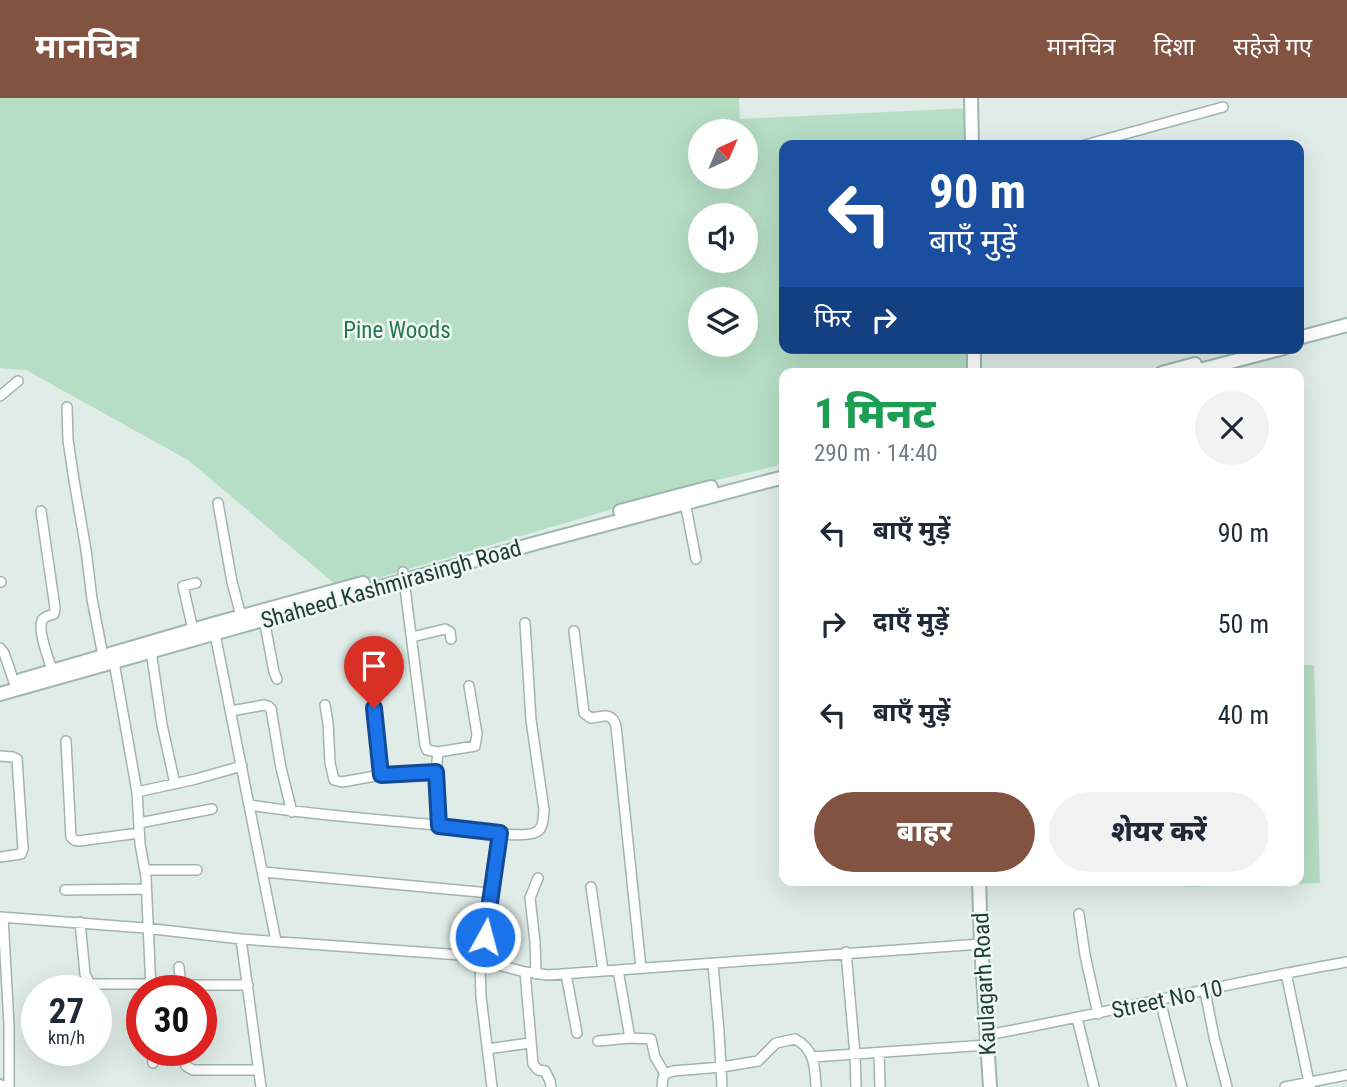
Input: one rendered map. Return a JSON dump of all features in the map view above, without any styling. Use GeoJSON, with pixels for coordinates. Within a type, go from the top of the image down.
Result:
{"type":"FeatureCollection","features":[{"type":"Feature","properties":{"kind":"street"},"geometry":{"type":"LineString","coordinates":[[971,98],[972,140]]}},
{"type":"Feature","properties":{"kind":"street"},"geometry":{"type":"LineString","coordinates":[[1103,140],[1223,107]]}},
{"type":"Feature","properties":{"kind":"street"},"geometry":{"type":"LineString","coordinates":[[1304,336],[1347,325]]}},
{"type":"Feature","properties":{"kind":"street"},"geometry":{"type":"LineString","coordinates":[[1304,343],[1347,332]]}},
{"type":"Feature","properties":{"kind":"street"},"geometry":{"type":"LineString","coordinates":[[1181,368],[1235,354]]}},
{"type":"Feature","properties":{"kind":"street"},"geometry":{"type":"LineString","coordinates":[[1207,368],[1261,354]]}},
{"type":"Feature","properties":{"kind":"street"},"geometry":{"type":"LineString","coordinates":[[0,396],[18,380]]}},
{"type":"Feature","properties":{"kind":"street"},"geometry":{"type":"LineString","coordinates":[[67,407],[70,453],[92,599],[137,792],[145,870],[150,975]]}},
{"type":"Feature","properties":{"kind":"street","name":"Shaheed Kashmirasingh Road"},"geometry":{"type":"LineString","coordinates":[[0,694],[193,630],[214,629],[264,619],[684,493],[779,470]]}},
{"type":"Feature","properties":{"kind":"street","name":"Shaheed Kashmirasingh Road"},"geometry":{"type":"LineString","coordinates":[[0,685],[52,670],[151,651],[214,629],[241,616],[779,478]]}},
{"type":"Feature","properties":{"kind":"street"},"geometry":{"type":"LineString","coordinates":[[685,502],[696,559]]}},
{"type":"Feature","properties":{"kind":"street"},"geometry":{"type":"LineString","coordinates":[[218,503],[241,616]]}},
{"type":"Feature","properties":{"kind":"street"},"geometry":{"type":"LineString","coordinates":[[41,511],[55,608],[54,614],[43,620],[41,627],[52,670]]}},
{"type":"Feature","properties":{"kind":"street"},"geometry":{"type":"LineString","coordinates":[[221,516],[233,516]]}},
{"type":"Feature","properties":{"kind":"street"},"geometry":{"type":"LineString","coordinates":[[404,576],[427,750],[438,752],[475,746],[477,734],[469,686]]}},
{"type":"Feature","properties":{"kind":"street"},"geometry":{"type":"LineString","coordinates":[[193,630],[183,586],[196,583]]}},
{"type":"Feature","properties":{"kind":"street"},"geometry":{"type":"LineString","coordinates":[[264,619],[276,680]]}},
{"type":"Feature","properties":{"kind":"street"},"geometry":{"type":"LineString","coordinates":[[250,805],[292,812],[500,833],[533,834],[538,831],[543,823],[544,810],[531,720],[525,623]]}},
{"type":"Feature","properties":{"kind":"street"},"geometry":{"type":"LineString","coordinates":[[214,629],[276,941]]}},
{"type":"Feature","properties":{"kind":"street"},"geometry":{"type":"LineString","coordinates":[[412,637],[445,629],[450,632],[451,639]]}},
{"type":"Feature","properties":{"kind":"street"},"geometry":{"type":"LineString","coordinates":[[574,631],[584,713],[591,718],[609,716],[616,726],[641,968]]}},
{"type":"Feature","properties":{"kind":"street"},"geometry":{"type":"LineString","coordinates":[[0,648],[14,681]]}},
{"type":"Feature","properties":{"kind":"street"},"geometry":{"type":"LineString","coordinates":[[151,651],[162,725],[175,784]]}},
{"type":"Feature","properties":{"kind":"street"},"geometry":{"type":"LineString","coordinates":[[231,711],[264,705],[271,709],[292,812]]}},
{"type":"Feature","properties":{"kind":"street"},"geometry":{"type":"LineString","coordinates":[[325,705],[334,780],[342,782],[381,775],[436,772]]}},
{"type":"Feature","properties":{"kind":"street"},"geometry":{"type":"LineString","coordinates":[[374,708],[381,775]]}},
{"type":"Feature","properties":{"kind":"street"},"geometry":{"type":"LineString","coordinates":[[66,741],[72,839],[79,841],[212,809]]}},
{"type":"Feature","properties":{"kind":"street"},"geometry":{"type":"LineString","coordinates":[[438,752],[436,772],[439,826]]}},
{"type":"Feature","properties":{"kind":"street"},"geometry":{"type":"LineString","coordinates":[[0,756],[17,759],[23,849],[22,854],[0,858]]}},
{"type":"Feature","properties":{"kind":"street"},"geometry":{"type":"LineString","coordinates":[[137,792],[242,766]]}},
{"type":"Feature","properties":{"kind":"street"},"geometry":{"type":"LineString","coordinates":[[492,1087],[480,973],[500,833]]}},
{"type":"Feature","properties":{"kind":"street"},"geometry":{"type":"LineString","coordinates":[[145,870],[197,870]]}},
{"type":"Feature","properties":{"kind":"street"},"geometry":{"type":"LineString","coordinates":[[263,872],[490,893]]}},
{"type":"Feature","properties":{"kind":"street"},"geometry":{"type":"LineString","coordinates":[[536,974],[530,898],[538,878]]}},
{"type":"Feature","properties":{"kind":"street","name":"Kaulagarh Road"},"geometry":{"type":"LineString","coordinates":[[979,886],[990,1087]]}},
{"type":"Feature","properties":{"kind":"street"},"geometry":{"type":"LineString","coordinates":[[591,887],[603,971]]}},
{"type":"Feature","properties":{"kind":"street"},"geometry":{"type":"LineString","coordinates":[[65,890],[146,889]]}},
{"type":"Feature","properties":{"kind":"street"},"geometry":{"type":"LineString","coordinates":[[1079,914],[1098,1014]]}},
{"type":"Feature","properties":{"kind":"street"},"geometry":{"type":"LineString","coordinates":[[9,1087],[9,1026],[2,963],[1,917],[80,922],[241,939],[461,955],[536,974],[981,944]]}},
{"type":"Feature","properties":{"kind":"street"},"geometry":{"type":"LineString","coordinates":[[80,922],[85,974],[90,984],[126,986]]}},
{"type":"Feature","properties":{"kind":"street"},"geometry":{"type":"LineString","coordinates":[[241,939],[261,1087]]}},
{"type":"Feature","properties":{"kind":"street"},"geometry":{"type":"LineString","coordinates":[[846,953],[856,1087]]}},
{"type":"Feature","properties":{"kind":"street","name":"Street No 10"},"geometry":{"type":"LineString","coordinates":[[812,1056],[879,1053],[987,1040],[1205,990],[1347,962]]}},
{"type":"Feature","properties":{"kind":"street"},"geometry":{"type":"LineString","coordinates":[[713,964],[722,1087]]}},
{"type":"Feature","properties":{"kind":"street"},"geometry":{"type":"LineString","coordinates":[[179,967],[180,975]]}},
{"type":"Feature","properties":{"kind":"street"},"geometry":{"type":"LineString","coordinates":[[618,970],[630,1038]]}},
{"type":"Feature","properties":{"kind":"street"},"geometry":{"type":"LineString","coordinates":[[525,972],[533,1064],[538,1070],[545,1071],[551,1087]]}},
{"type":"Feature","properties":{"kind":"street"},"geometry":{"type":"LineString","coordinates":[[1286,973],[1309,1085]]}},
{"type":"Feature","properties":{"kind":"street"},"geometry":{"type":"LineString","coordinates":[[566,974],[577,1033]]}},
{"type":"Feature","properties":{"kind":"street"},"geometry":{"type":"LineString","coordinates":[[217,986],[248,985]]}},
{"type":"Feature","properties":{"kind":"street"},"geometry":{"type":"LineString","coordinates":[[1205,990],[1227,1087]]}},
{"type":"Feature","properties":{"kind":"street"},"geometry":{"type":"LineString","coordinates":[[1160,1000],[1182,1087]]}},
{"type":"Feature","properties":{"kind":"street"},"geometry":{"type":"LineString","coordinates":[[1077,1018],[1094,1087]]}},
{"type":"Feature","properties":{"kind":"street"},"geometry":{"type":"LineString","coordinates":[[598,1041],[651,1039],[655,1057],[665,1074],[662,1087]]}},
{"type":"Feature","properties":{"kind":"street"},"geometry":{"type":"LineString","coordinates":[[665,1074],[758,1060],[776,1043],[788,1040],[799,1041],[812,1056],[816,1087]]}},
{"type":"Feature","properties":{"kind":"street"},"geometry":{"type":"LineString","coordinates":[[486,1049],[530,1043]]}},
{"type":"Feature","properties":{"kind":"street"},"geometry":{"type":"LineString","coordinates":[[879,1053],[880,1087]]}},
{"type":"Feature","properties":{"kind":"street"},"geometry":{"type":"LineString","coordinates":[[186,1066],[193,1070],[258,1070]]}},
{"type":"Feature","properties":{"kind":"street"},"geometry":{"type":"LineString","coordinates":[[1285,1087],[1309,1085],[1347,1075]]}},
{"type":"Feature","properties":{"kind":"green space","name":"Pine Woods"},"geometry":{"type":"Polygon","coordinates":[[[0,98],[739,98],[740,119],[971,108],[972,140],[779,140],[779,354],[973,354],[973,368],[779,368],[779,465],[684,488],[341,589],[188,460],[26,370],[0,368],[0,98]]]}},
{"type":"Feature","properties":{"kind":"green space"},"geometry":{"type":"Polygon","coordinates":[[[1304,665],[1314,665],[1320,883],[1304,883],[1304,665]]]}},
{"type":"Feature","properties":{"kind":"route"},"geometry":{"type":"LineString","coordinates":[[374,708],[381,775],[436,772],[439,826],[500,833],[485,937]]}}]}
